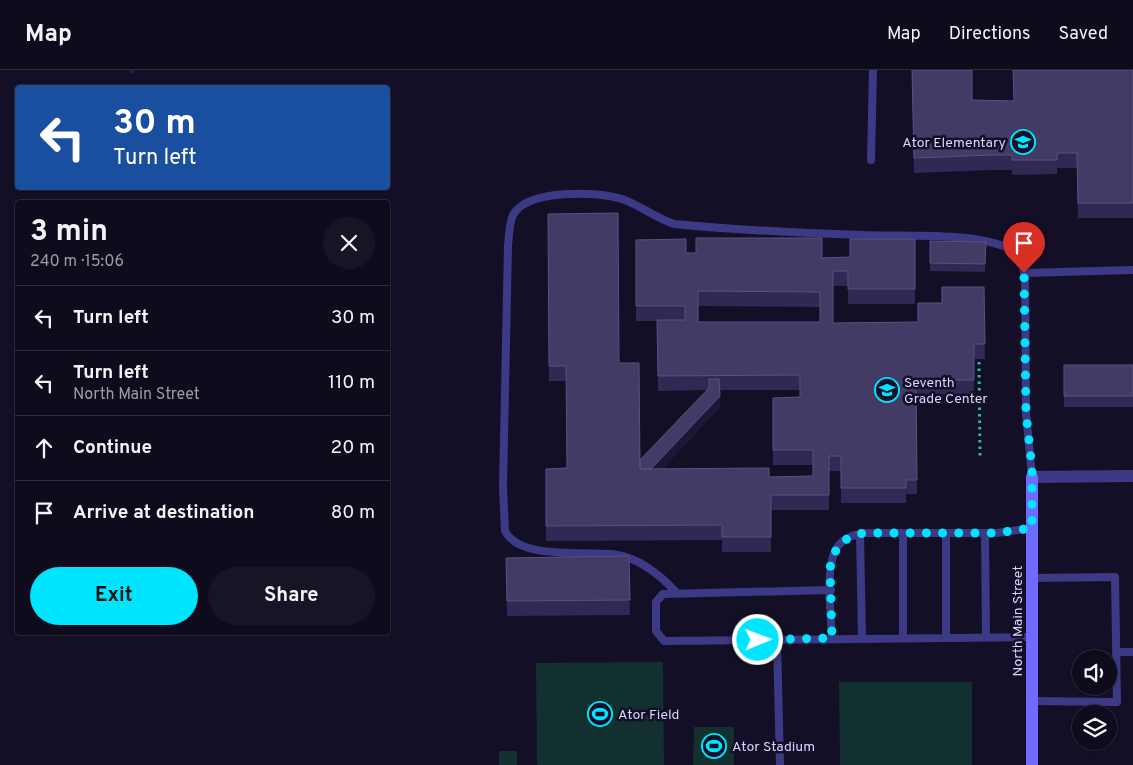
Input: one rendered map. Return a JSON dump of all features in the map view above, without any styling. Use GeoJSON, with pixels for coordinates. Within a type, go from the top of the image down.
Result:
{"type":"FeatureCollection","features":[{"type":"Feature","properties":{"kind":"street"},"geometry":{"type":"LineString","coordinates":[[1032,477],[1133,476]]}},
{"type":"Feature","properties":{"kind":"street","name":"North Main Street"},"geometry":{"type":"LineString","coordinates":[[1032,477],[1032,765]]}},
{"type":"Feature","properties":{"kind":"lane"},"geometry":{"type":"LineString","coordinates":[[871,160],[873,70]]}},
{"type":"Feature","properties":{"kind":"lane"},"geometry":{"type":"LineString","coordinates":[[676,592],[663,579],[635,561],[618,555],[596,555],[526,548],[508,538],[505,532],[503,488],[508,246],[512,216],[519,208],[534,198],[583,193],[620,198],[643,208],[660,220],[674,224],[982,240],[1010,247],[1019,254],[1024,273],[1026,413],[1032,477]]}},
{"type":"Feature","properties":{"kind":"lane"},"geometry":{"type":"LineString","coordinates":[[1024,273],[1133,270]]}},
{"type":"Feature","properties":{"kind":"lane"},"geometry":{"type":"LineString","coordinates":[[832,638],[830,568],[837,547],[844,540],[860,534],[985,533],[1032,528]]}},
{"type":"Feature","properties":{"kind":"lane"},"geometry":{"type":"LineString","coordinates":[[903,533],[903,637]]}},
{"type":"Feature","properties":{"kind":"lane"},"geometry":{"type":"LineString","coordinates":[[946,533],[946,637]]}},
{"type":"Feature","properties":{"kind":"lane"},"geometry":{"type":"LineString","coordinates":[[985,533],[986,637]]}},
{"type":"Feature","properties":{"kind":"lane"},"geometry":{"type":"LineString","coordinates":[[860,534],[862,638]]}},
{"type":"Feature","properties":{"kind":"lane"},"geometry":{"type":"LineString","coordinates":[[1032,578],[1116,577],[1116,650]]}},
{"type":"Feature","properties":{"kind":"lane"},"geometry":{"type":"LineString","coordinates":[[830,590],[676,592],[663,594],[656,602],[656,631],[664,641],[1032,636]]}},
{"type":"Feature","properties":{"kind":"lane"},"geometry":{"type":"LineString","coordinates":[[777,639],[780,765]]}},
{"type":"Feature","properties":{"kind":"lane"},"geometry":{"type":"LineString","coordinates":[[1117,652],[1133,652]]}},
{"type":"Feature","properties":{"kind":"lane"},"geometry":{"type":"LineString","coordinates":[[1032,701],[1117,702],[1117,695]]}},
{"type":"Feature","properties":{"kind":"path"},"geometry":{"type":"LineString","coordinates":[[979,362],[980,456]]}},
{"type":"Feature","properties":{"kind":"green space","name":"Ator Field"},"geometry":{"type":"Polygon","coordinates":[[[663,662],[664,765],[537,765],[536,663],[663,662]]]}},
{"type":"Feature","properties":{"kind":"green space"},"geometry":{"type":"Polygon","coordinates":[[[839,682],[972,682],[972,765],[840,765],[839,682]]]}},
{"type":"Feature","properties":{"kind":"green space","name":"Ator Stadium"},"geometry":{"type":"Polygon","coordinates":[[[694,727],[734,727],[734,765],[693,765],[694,727]]]}},
{"type":"Feature","properties":{"kind":"green space"},"geometry":{"type":"Polygon","coordinates":[[[499,751],[517,751],[517,765],[499,765],[499,751]]]}},
{"type":"Feature","properties":{"kind":"building","name":"Ator Elementary"},"geometry":{"type":"Polygon","coordinates":[[[912,70],[972,70],[972,100],[1014,101],[1013,70],[1133,70],[1133,203],[1078,203],[1077,153],[1057,153],[1057,160],[1012,160],[1012,155],[914,158],[912,70]]]}},
{"type":"Feature","properties":{"kind":"building","name":"Seventh Grade Center"},"geometry":{"type":"Polygon","coordinates":[[[618,213],[619,363],[639,363],[640,469],[769,468],[769,477],[813,476],[813,450],[773,450],[773,398],[800,397],[800,375],[658,376],[657,320],[685,320],[685,306],[636,306],[636,240],[686,239],[686,253],[696,253],[696,238],[822,238],[822,258],[850,257],[850,239],[915,239],[915,289],[848,289],[848,271],[833,271],[833,323],[918,322],[918,303],[942,303],[942,287],[984,287],[985,344],[974,344],[974,380],[916,380],[917,480],[906,480],[906,488],[841,488],[841,456],[829,456],[829,495],[771,495],[771,537],[722,537],[722,525],[546,526],[546,469],[567,468],[566,366],[549,366],[548,214],[618,213]],[[698,291],[698,322],[820,322],[820,292],[698,291]]]}},
{"type":"Feature","properties":{"kind":"building"},"geometry":{"type":"Polygon","coordinates":[[[930,241],[986,242],[985,264],[930,263],[930,241]]]}},
{"type":"Feature","properties":{"kind":"building"},"geometry":{"type":"Polygon","coordinates":[[[1064,365],[1133,365],[1133,396],[1064,396],[1064,365]]]}},
{"type":"Feature","properties":{"kind":"building"},"geometry":{"type":"Polygon","coordinates":[[[709,379],[719,379],[720,396],[651,469],[640,469],[640,460],[709,388],[709,379]]]}},
{"type":"Feature","properties":{"kind":"building"},"geometry":{"type":"Polygon","coordinates":[[[629,556],[630,600],[507,601],[506,558],[629,556]]]}},
{"type":"Feature","properties":{"kind":"place","name":"Ator Elementary"},"geometry":{"type":"Point","coordinates":[1023,142]}},
{"type":"Feature","properties":{"kind":"place","name":"Seventh Grade Center"},"geometry":{"type":"Point","coordinates":[887,390]}},
{"type":"Feature","properties":{"kind":"place","name":"Ator Field"},"geometry":{"type":"Point","coordinates":[600,714]}},
{"type":"Feature","properties":{"kind":"place","name":"Ator Stadium"},"geometry":{"type":"Point","coordinates":[714,746]}},
{"type":"Feature","properties":{"kind":"route"},"geometry":{"type":"LineString","coordinates":[[758,640],[832,638],[830,568],[832,557],[837,547],[853,535],[864,533],[997,533],[1032,528],[1032,468],[1026,413],[1024,273]]}}]}
